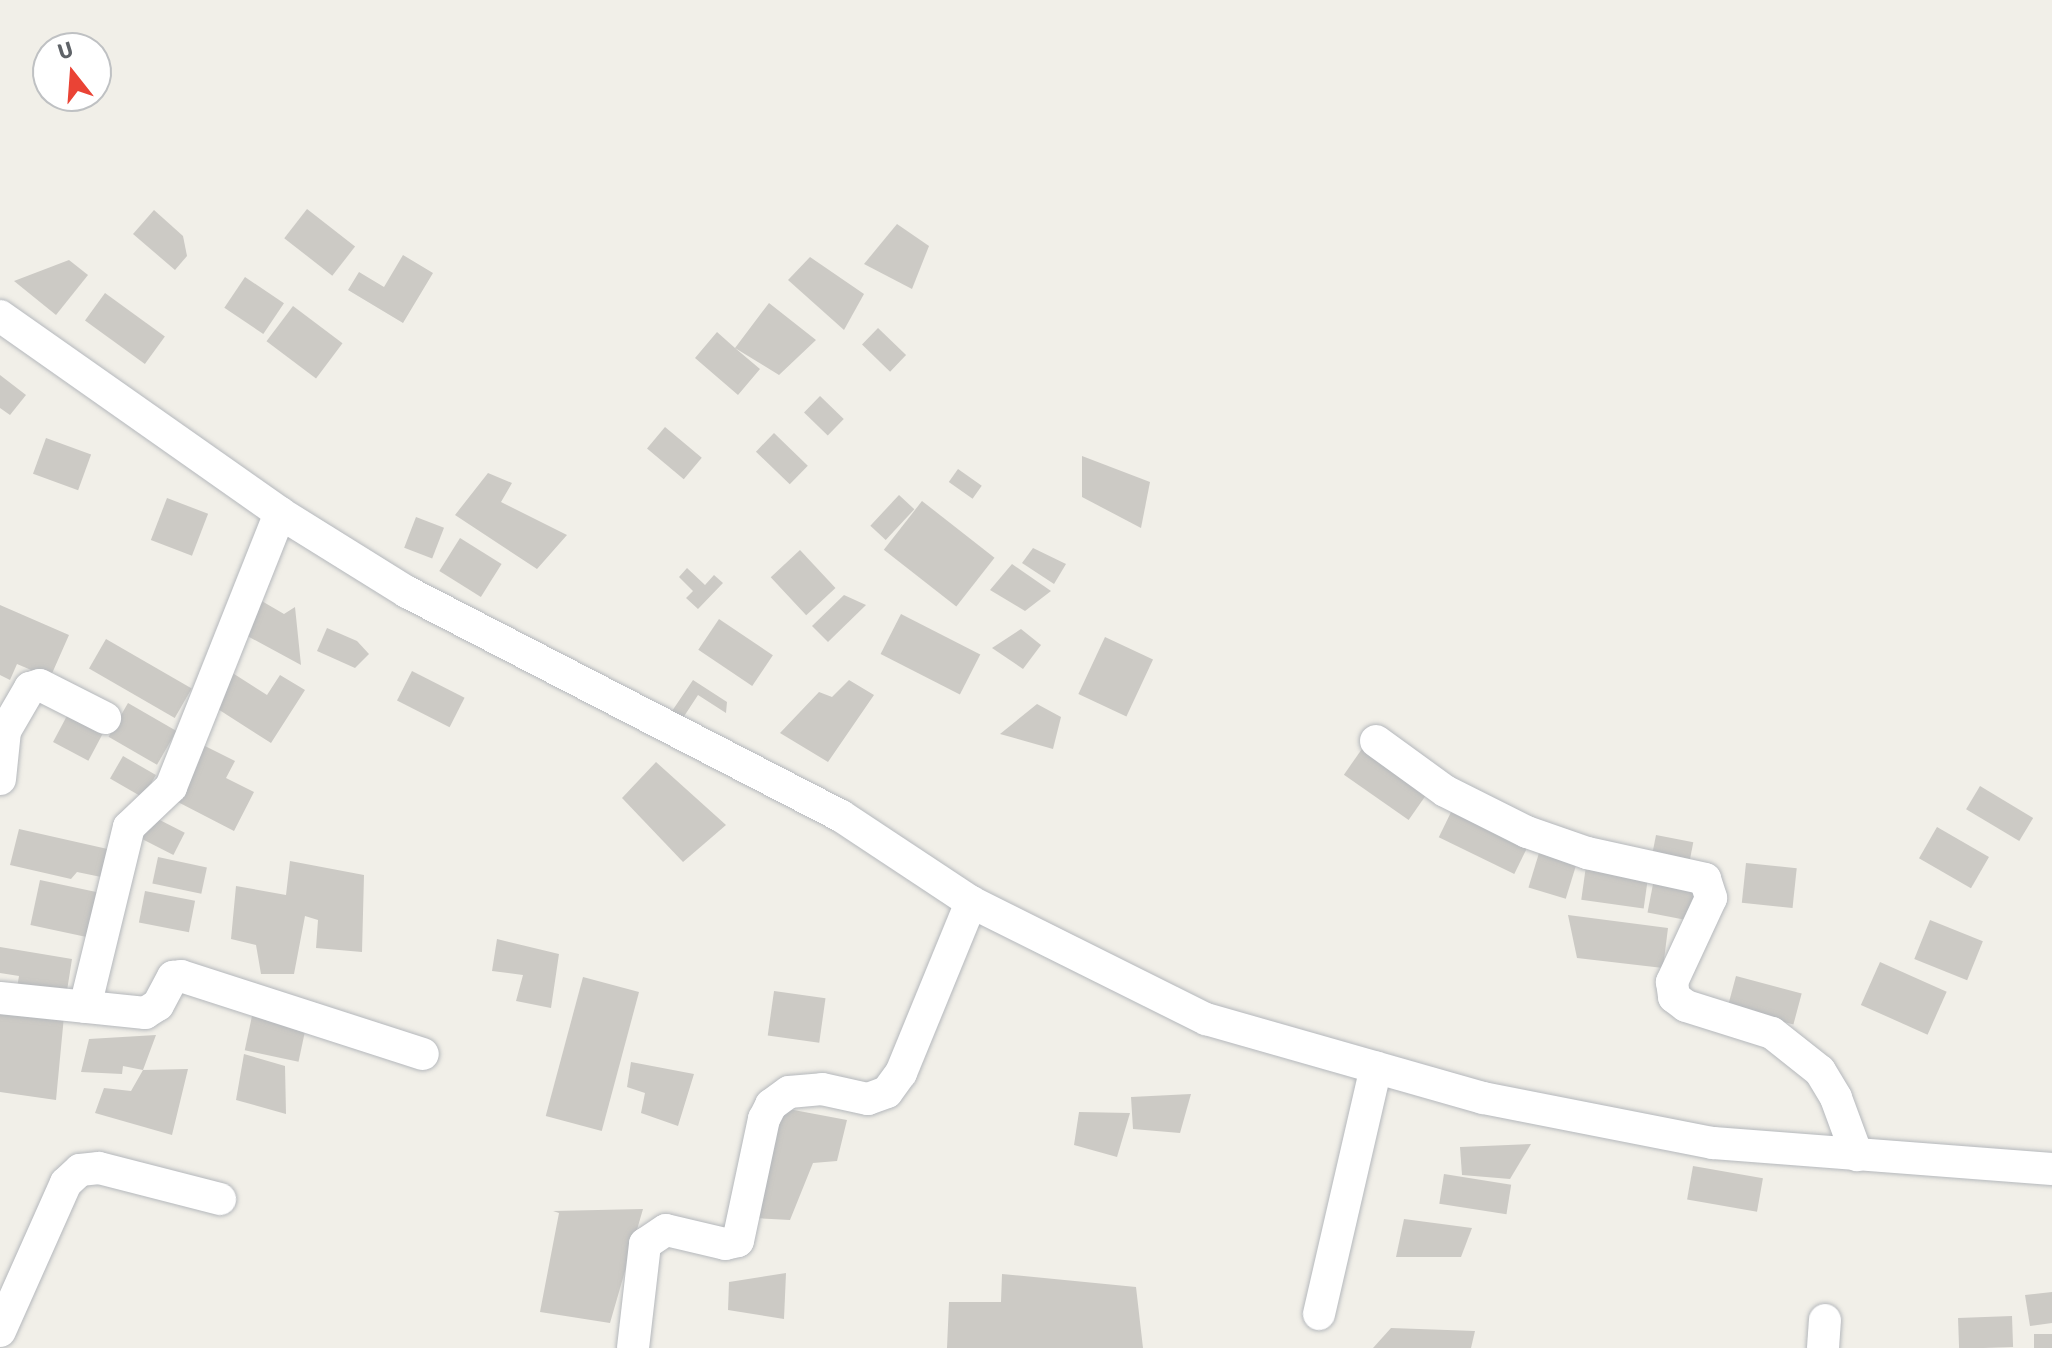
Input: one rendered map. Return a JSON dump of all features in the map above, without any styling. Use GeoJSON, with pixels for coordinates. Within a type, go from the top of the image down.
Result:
{"type":"FeatureCollection","features":[{"type":"Feature","properties":{"kind":"street"},"geometry":{"type":"LineString","coordinates":[[0,316],[280,513],[407,592],[841,816],[971,902],[1206,1019],[1483,1098],[1713,1143],[2052,1169]]}},
{"type":"Feature","properties":{"kind":"street"},"geometry":{"type":"LineString","coordinates":[[85,1007],[129,827],[171,787],[280,513]]}},
{"type":"Feature","properties":{"kind":"street"},"geometry":{"type":"LineString","coordinates":[[0,779],[2,730],[23,693],[40,685],[105,718]]}},
{"type":"Feature","properties":{"kind":"street"},"geometry":{"type":"LineString","coordinates":[[1376,741],[1445,791],[1527,832],[1587,853],[1705,879],[1711,898],[1672,982],[1674,997],[1686,1006],[1772,1033],[1820,1071],[1836,1098],[1857,1155]]}},
{"type":"Feature","properties":{"kind":"street"},"geometry":{"type":"LineString","coordinates":[[633,1348],[645,1244],[666,1230],[725,1244],[738,1241],[764,1119],[771,1105],[789,1092],[822,1089],[868,1099],[887,1092],[901,1073],[971,902]]}},
{"type":"Feature","properties":{"kind":"street"},"geometry":{"type":"LineString","coordinates":[[0,998],[145,1013],[158,1005],[173,977],[181,976],[423,1054]]}},
{"type":"Feature","properties":{"kind":"street"},"geometry":{"type":"LineString","coordinates":[[1319,1314],[1376,1068]]}},
{"type":"Feature","properties":{"kind":"street"},"geometry":{"type":"LineString","coordinates":[[0,1331],[66,1183],[80,1170],[99,1168],[220,1199]]}},
{"type":"Feature","properties":{"kind":"building"},"geometry":{"type":"Polygon","coordinates":[[[307,209],[355,247],[332,276],[284,238],[307,209]]]}},
{"type":"Feature","properties":{"kind":"building"},"geometry":{"type":"Polygon","coordinates":[[[154,210],[183,236],[187,256],[175,270],[133,234],[154,210]]]}},
{"type":"Feature","properties":{"kind":"building"},"geometry":{"type":"Polygon","coordinates":[[[897,224],[929,246],[912,289],[864,264],[897,224]]]}},
{"type":"Feature","properties":{"kind":"building"},"geometry":{"type":"Polygon","coordinates":[[[403,255],[433,273],[403,323],[348,290],[359,272],[384,287],[403,255]]]}},
{"type":"Feature","properties":{"kind":"building"},"geometry":{"type":"Polygon","coordinates":[[[810,257],[864,294],[844,330],[788,280],[810,257]]]}},
{"type":"Feature","properties":{"kind":"building"},"geometry":{"type":"Polygon","coordinates":[[[69,260],[88,275],[56,315],[14,281],[69,260]]]}},
{"type":"Feature","properties":{"kind":"building"},"geometry":{"type":"Polygon","coordinates":[[[245,277],[284,303],[263,334],[224,308],[245,277]]]}},
{"type":"Feature","properties":{"kind":"building"},"geometry":{"type":"Polygon","coordinates":[[[105,293],[165,336],[145,364],[85,321],[105,293]]]}},
{"type":"Feature","properties":{"kind":"building"},"geometry":{"type":"Polygon","coordinates":[[[769,303],[816,340],[779,375],[735,348],[769,303]]]}},
{"type":"Feature","properties":{"kind":"building"},"geometry":{"type":"Polygon","coordinates":[[[293,306],[343,343],[316,378],[267,341],[293,306]]]}},
{"type":"Feature","properties":{"kind":"building"},"geometry":{"type":"Polygon","coordinates":[[[878,328],[906,355],[890,372],[862,345],[878,328]]]}},
{"type":"Feature","properties":{"kind":"building"},"geometry":{"type":"Polygon","coordinates":[[[717,332],[760,369],[738,395],[695,358],[717,332]]]}},
{"type":"Feature","properties":{"kind":"building"},"geometry":{"type":"Polygon","coordinates":[[[0,375],[26,395],[10,415],[0,408],[0,375]]]}},
{"type":"Feature","properties":{"kind":"building"},"geometry":{"type":"Polygon","coordinates":[[[820,396],[844,419],[828,435],[804,413],[820,396]]]}},
{"type":"Feature","properties":{"kind":"building"},"geometry":{"type":"Polygon","coordinates":[[[665,427],[702,458],[684,479],[647,448],[665,427]]]}},
{"type":"Feature","properties":{"kind":"building"},"geometry":{"type":"Polygon","coordinates":[[[774,433],[808,466],[790,484],[756,452],[774,433]]]}},
{"type":"Feature","properties":{"kind":"building"},"geometry":{"type":"Polygon","coordinates":[[[46,438],[91,454],[78,490],[33,474],[46,438]]]}},
{"type":"Feature","properties":{"kind":"building"},"geometry":{"type":"Polygon","coordinates":[[[1082,456],[1150,482],[1141,528],[1082,497],[1082,456]]]}},
{"type":"Feature","properties":{"kind":"building"},"geometry":{"type":"Polygon","coordinates":[[[958,469],[982,486],[973,499],[949,482],[958,469]]]}},
{"type":"Feature","properties":{"kind":"building"},"geometry":{"type":"Polygon","coordinates":[[[488,473],[512,483],[501,502],[567,535],[537,569],[455,515],[488,473]]]}},
{"type":"Feature","properties":{"kind":"building"},"geometry":{"type":"Polygon","coordinates":[[[899,495],[914,509],[886,540],[870,526],[899,495]]]}},
{"type":"Feature","properties":{"kind":"building"},"geometry":{"type":"Polygon","coordinates":[[[167,498],[208,514],[192,556],[151,540],[167,498]]]}},
{"type":"Feature","properties":{"kind":"building"},"geometry":{"type":"Polygon","coordinates":[[[922,501],[994,558],[956,606],[884,550],[922,501]]]}},
{"type":"Feature","properties":{"kind":"building"},"geometry":{"type":"Polygon","coordinates":[[[416,517],[444,528],[432,559],[404,548],[416,517]]]}},
{"type":"Feature","properties":{"kind":"building"},"geometry":{"type":"Polygon","coordinates":[[[460,538],[502,564],[481,597],[439,571],[460,538]]]}},
{"type":"Feature","properties":{"kind":"building"},"geometry":{"type":"Polygon","coordinates":[[[1033,548],[1066,564],[1054,584],[1022,563],[1033,548]]]}},
{"type":"Feature","properties":{"kind":"building"},"geometry":{"type":"Polygon","coordinates":[[[800,550],[835,588],[806,615],[771,577],[800,550]]]}},
{"type":"Feature","properties":{"kind":"building"},"geometry":{"type":"Polygon","coordinates":[[[1012,564],[1051,591],[1025,611],[990,590],[1012,564]]]}},
{"type":"Feature","properties":{"kind":"building"},"geometry":{"type":"Polygon","coordinates":[[[687,568],[705,585],[714,575],[723,583],[698,609],[686,598],[693,591],[679,577],[687,568]]]}},
{"type":"Feature","properties":{"kind":"building"},"geometry":{"type":"Polygon","coordinates":[[[248,593],[284,614],[295,607],[301,665],[240,632],[248,593]]]}},
{"type":"Feature","properties":{"kind":"building"},"geometry":{"type":"Polygon","coordinates":[[[844,595],[866,605],[828,642],[812,626],[844,595]]]}},
{"type":"Feature","properties":{"kind":"building"},"geometry":{"type":"Polygon","coordinates":[[[0,605],[69,635],[50,678],[17,664],[10,680],[0,675],[0,605]]]}},
{"type":"Feature","properties":{"kind":"building"},"geometry":{"type":"Polygon","coordinates":[[[901,614],[980,654],[960,695],[881,654],[901,614]]]}},
{"type":"Feature","properties":{"kind":"building"},"geometry":{"type":"Polygon","coordinates":[[[719,619],[773,655],[752,686],[698,650],[719,619]]]}},
{"type":"Feature","properties":{"kind":"building"},"geometry":{"type":"Polygon","coordinates":[[[327,628],[357,641],[369,654],[355,668],[317,651],[327,628]]]}},
{"type":"Feature","properties":{"kind":"building"},"geometry":{"type":"Polygon","coordinates":[[[1021,629],[1041,645],[1023,669],[992,648],[1021,629]]]}},
{"type":"Feature","properties":{"kind":"building"},"geometry":{"type":"Polygon","coordinates":[[[1105,637],[1153,659],[1126,716],[1078,694],[1105,637]]]}},
{"type":"Feature","properties":{"kind":"building"},"geometry":{"type":"Polygon","coordinates":[[[106,639],[192,688],[175,718],[89,668],[106,639]]]}},
{"type":"Feature","properties":{"kind":"building"},"geometry":{"type":"Polygon","coordinates":[[[412,671],[465,698],[450,727],[397,700],[412,671]]]}},
{"type":"Feature","properties":{"kind":"building"},"geometry":{"type":"Polygon","coordinates":[[[231,672],[267,695],[280,675],[305,690],[271,743],[210,704],[231,672]]]}},
{"type":"Feature","properties":{"kind":"building"},"geometry":{"type":"Polygon","coordinates":[[[693,680],[727,702],[726,713],[698,695],[681,721],[670,714],[693,680]]]}},
{"type":"Feature","properties":{"kind":"building"},"geometry":{"type":"Polygon","coordinates":[[[849,680],[874,695],[828,762],[780,733],[819,692],[832,697],[849,680]]]}},
{"type":"Feature","properties":{"kind":"building"},"geometry":{"type":"Polygon","coordinates":[[[128,703],[176,731],[157,765],[108,737],[128,703]]]}},
{"type":"Feature","properties":{"kind":"building"},"geometry":{"type":"Polygon","coordinates":[[[1037,704],[1061,717],[1053,749],[1000,734],[1037,704]]]}},
{"type":"Feature","properties":{"kind":"building"},"geometry":{"type":"Polygon","coordinates":[[[69,712],[104,731],[88,761],[53,742],[69,712]]]}},
{"type":"Feature","properties":{"kind":"building"},"geometry":{"type":"Polygon","coordinates":[[[203,745],[235,761],[226,778],[254,792],[234,831],[174,800],[203,745]]]}},
{"type":"Feature","properties":{"kind":"building"},"geometry":{"type":"Polygon","coordinates":[[[1364,746],[1429,791],[1409,820],[1344,775],[1364,746]]]}},
{"type":"Feature","properties":{"kind":"building"},"geometry":{"type":"Polygon","coordinates":[[[123,756],[156,775],[143,798],[110,779],[123,756]]]}},
{"type":"Feature","properties":{"kind":"building"},"geometry":{"type":"Polygon","coordinates":[[[656,762],[726,825],[683,862],[622,798],[656,762]]]}},
{"type":"Feature","properties":{"kind":"building"},"geometry":{"type":"Polygon","coordinates":[[[1980,786],[2033,818],[2019,841],[1966,809],[1980,786]]]}},
{"type":"Feature","properties":{"kind":"building"},"geometry":{"type":"Polygon","coordinates":[[[1455,804],[1530,841],[1514,874],[1439,837],[1455,804]]]}},
{"type":"Feature","properties":{"kind":"building"},"geometry":{"type":"Polygon","coordinates":[[[150,815],[185,833],[173,855],[139,837],[150,815]]]}},
{"type":"Feature","properties":{"kind":"building"},"geometry":{"type":"Polygon","coordinates":[[[1937,827],[1989,857],[1971,888],[1919,858],[1937,827]]]}},
{"type":"Feature","properties":{"kind":"building"},"geometry":{"type":"Polygon","coordinates":[[[19,829],[112,850],[106,878],[77,872],[71,879],[10,865],[19,829]]]}},
{"type":"Feature","properties":{"kind":"building"},"geometry":{"type":"Polygon","coordinates":[[[1656,835],[1693,842],[1689,867],[1651,860],[1656,835]]]}},
{"type":"Feature","properties":{"kind":"building"},"geometry":{"type":"Polygon","coordinates":[[[1539,853],[1576,864],[1566,899],[1528,887],[1539,853]]]}},
{"type":"Feature","properties":{"kind":"building"},"geometry":{"type":"Polygon","coordinates":[[[158,857],[207,867],[201,894],[152,883],[158,857]]]}},
{"type":"Feature","properties":{"kind":"building"},"geometry":{"type":"Polygon","coordinates":[[[290,861],[364,875],[362,952],[316,948],[318,920],[305,916],[294,974],[261,974],[256,945],[231,939],[236,886],[286,895],[290,861]]]}},
{"type":"Feature","properties":{"kind":"building"},"geometry":{"type":"Polygon","coordinates":[[[1746,863],[1797,868],[1793,908],[1742,903],[1746,863]]]}},
{"type":"Feature","properties":{"kind":"building"},"geometry":{"type":"Polygon","coordinates":[[[1586,866],[1648,875],[1644,908],[1581,900],[1586,866]]]}},
{"type":"Feature","properties":{"kind":"building"},"geometry":{"type":"Polygon","coordinates":[[[1654,879],[1699,888],[1693,921],[1648,912],[1654,879]]]}},
{"type":"Feature","properties":{"kind":"building"},"geometry":{"type":"Polygon","coordinates":[[[40,880],[100,893],[90,938],[30,925],[40,880]]]}},
{"type":"Feature","properties":{"kind":"building"},"geometry":{"type":"Polygon","coordinates":[[[145,891],[195,901],[189,932],[139,922],[145,891]]]}},
{"type":"Feature","properties":{"kind":"building"},"geometry":{"type":"Polygon","coordinates":[[[1568,915],[1668,928],[1663,968],[1577,958],[1568,915]]]}},
{"type":"Feature","properties":{"kind":"building"},"geometry":{"type":"Polygon","coordinates":[[[1930,920],[1983,941],[1967,980],[1914,959],[1930,920]]]}},
{"type":"Feature","properties":{"kind":"building"},"geometry":{"type":"Polygon","coordinates":[[[497,939],[559,954],[551,1008],[516,1001],[523,975],[492,971],[497,939]]]}},
{"type":"Feature","properties":{"kind":"building"},"geometry":{"type":"Polygon","coordinates":[[[0,947],[72,959],[66,997],[17,988],[19,976],[0,973],[0,947]]]}},
{"type":"Feature","properties":{"kind":"building"},"geometry":{"type":"Polygon","coordinates":[[[1880,962],[1947,992],[1928,1035],[1861,1005],[1880,962]]]}},
{"type":"Feature","properties":{"kind":"building"},"geometry":{"type":"Polygon","coordinates":[[[1736,976],[1802,994],[1793,1025],[1728,1007],[1736,976]]]}},
{"type":"Feature","properties":{"kind":"building"},"geometry":{"type":"Polygon","coordinates":[[[583,977],[639,992],[602,1131],[546,1116],[583,977]]]}},
{"type":"Feature","properties":{"kind":"building"},"geometry":{"type":"Polygon","coordinates":[[[774,991],[825,998],[819,1043],[768,1036],[774,991]]]}},
{"type":"Feature","properties":{"kind":"building"},"geometry":{"type":"Polygon","coordinates":[[[0,1006],[64,1016],[56,1100],[0,1092],[0,1006]]]}},
{"type":"Feature","properties":{"kind":"building"},"geometry":{"type":"Polygon","coordinates":[[[252,1016],[306,1027],[299,1062],[245,1050],[252,1016]]]}},
{"type":"Feature","properties":{"kind":"building"},"geometry":{"type":"Polygon","coordinates":[[[156,1035],[143,1070],[123,1066],[122,1074],[81,1072],[89,1039],[156,1035]]]}},
{"type":"Feature","properties":{"kind":"building"},"geometry":{"type":"Polygon","coordinates":[[[244,1054],[285,1066],[286,1114],[236,1100],[244,1054]]]}},
{"type":"Feature","properties":{"kind":"building"},"geometry":{"type":"Polygon","coordinates":[[[631,1062],[694,1074],[678,1126],[641,1113],[645,1093],[627,1087],[631,1062]]]}},
{"type":"Feature","properties":{"kind":"building"},"geometry":{"type":"Polygon","coordinates":[[[188,1069],[172,1135],[95,1113],[104,1088],[131,1091],[143,1070],[188,1069]]]}},
{"type":"Feature","properties":{"kind":"building"},"geometry":{"type":"Polygon","coordinates":[[[1191,1094],[1180,1133],[1133,1129],[1131,1097],[1191,1094]]]}},
{"type":"Feature","properties":{"kind":"building"},"geometry":{"type":"Polygon","coordinates":[[[783,1108],[847,1120],[837,1161],[813,1163],[790,1220],[755,1218],[783,1108]]]}},
{"type":"Feature","properties":{"kind":"building"},"geometry":{"type":"Polygon","coordinates":[[[1079,1112],[1130,1113],[1117,1157],[1074,1145],[1079,1112]]]}},
{"type":"Feature","properties":{"kind":"building"},"geometry":{"type":"Polygon","coordinates":[[[1531,1144],[1510,1179],[1462,1175],[1460,1147],[1531,1144]]]}},
{"type":"Feature","properties":{"kind":"building"},"geometry":{"type":"Polygon","coordinates":[[[1693,1166],[1763,1178],[1757,1212],[1687,1199],[1693,1166]]]}},
{"type":"Feature","properties":{"kind":"building"},"geometry":{"type":"Polygon","coordinates":[[[1444,1174],[1511,1185],[1506,1214],[1439,1204],[1444,1174]]]}},
{"type":"Feature","properties":{"kind":"building"},"geometry":{"type":"Polygon","coordinates":[[[643,1209],[610,1323],[540,1312],[559,1213],[553,1211],[643,1209]]]}},
{"type":"Feature","properties":{"kind":"building"},"geometry":{"type":"Polygon","coordinates":[[[1404,1219],[1472,1228],[1461,1257],[1396,1257],[1404,1219]]]}},
{"type":"Feature","properties":{"kind":"building"},"geometry":{"type":"Polygon","coordinates":[[[786,1273],[784,1319],[728,1310],[729,1282],[786,1273]]]}},
{"type":"Feature","properties":{"kind":"building"},"geometry":{"type":"Polygon","coordinates":[[[1002,1274],[1136,1287],[1143,1348],[947,1348],[949,1302],[1001,1302],[1002,1274]]]}},
{"type":"Feature","properties":{"kind":"building"},"geometry":{"type":"Polygon","coordinates":[[[2052,1292],[2052,1323],[2030,1326],[2025,1295],[2052,1292]]]}},
{"type":"Feature","properties":{"kind":"building"},"geometry":{"type":"Polygon","coordinates":[[[2012,1316],[2013,1347],[1959,1348],[1958,1318],[2012,1316]]]}},
{"type":"Feature","properties":{"kind":"building"},"geometry":{"type":"Polygon","coordinates":[[[1391,1328],[1475,1331],[1471,1348],[1373,1348],[1391,1328]]]}},
{"type":"Feature","properties":{"kind":"building"},"geometry":{"type":"Polygon","coordinates":[[[2034,1334],[2052,1334],[2052,1348],[2034,1348],[2034,1334]]]}}]}
